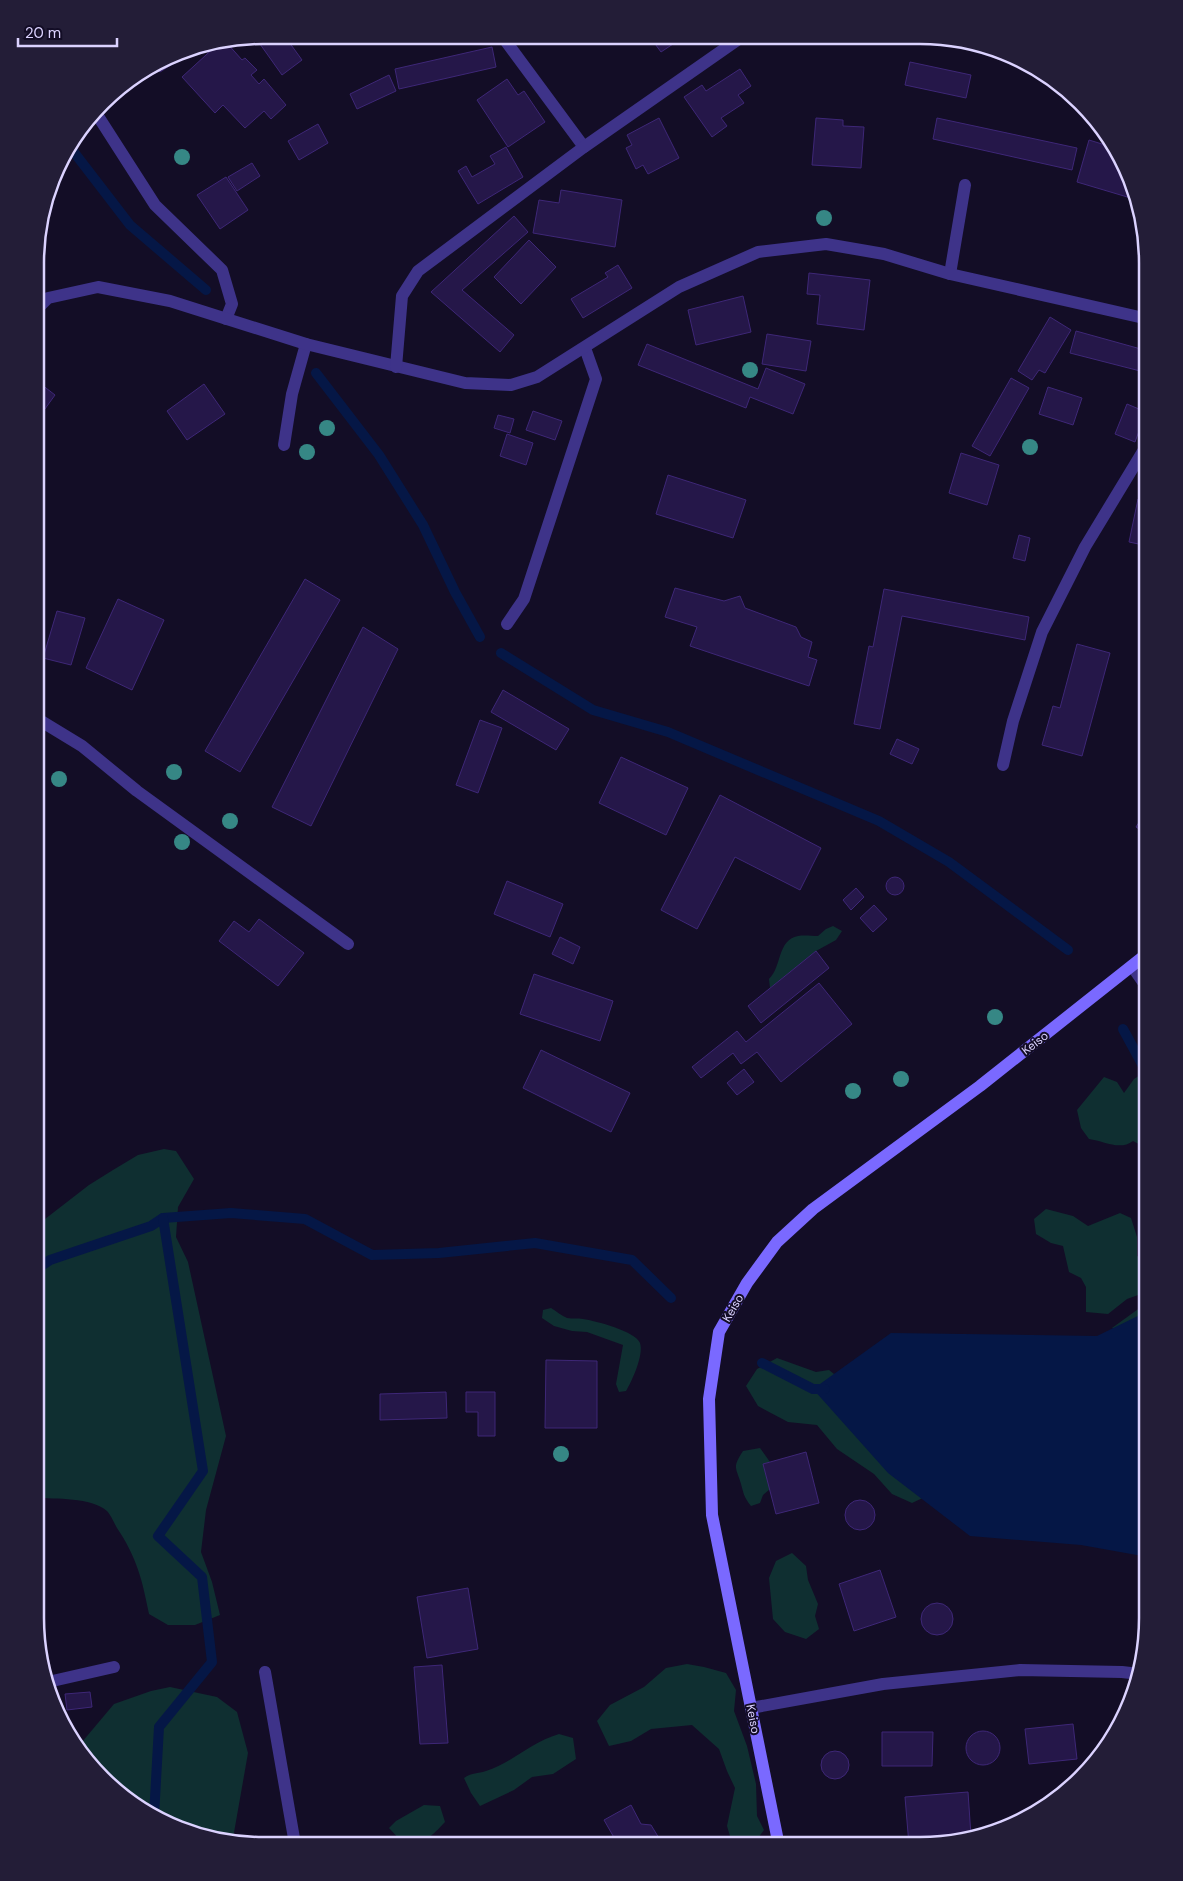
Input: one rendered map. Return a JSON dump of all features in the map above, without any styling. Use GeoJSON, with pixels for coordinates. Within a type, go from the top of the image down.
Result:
{"type":"FeatureCollection","features":[{"type":"Feature","properties":{"kind":"street"},"geometry":{"type":"LineString","coordinates":[[508,44],[584,147]]}},
{"type":"Feature","properties":{"kind":"street"},"geometry":{"type":"LineString","coordinates":[[396,367],[402,296],[418,271],[584,147],[732,44]]}},
{"type":"Feature","properties":{"kind":"street"},"geometry":{"type":"LineString","coordinates":[[99,117],[155,205],[222,270],[232,304],[226,318]]}},
{"type":"Feature","properties":{"kind":"street"},"geometry":{"type":"LineString","coordinates":[[950,274],[965,185]]}},
{"type":"Feature","properties":{"kind":"street"},"geometry":{"type":"LineString","coordinates":[[44,302],[48,298],[98,287],[170,300],[306,344],[396,367],[465,383],[511,385],[537,377],[679,286],[758,252],[826,244],[884,254],[950,274],[1139,317]]}},
{"type":"Feature","properties":{"kind":"street"},"geometry":{"type":"LineString","coordinates":[[284,445],[292,394],[306,344]]}},
{"type":"Feature","properties":{"kind":"street"},"geometry":{"type":"LineString","coordinates":[[507,624],[524,599],[596,378],[585,348]]}},
{"type":"Feature","properties":{"kind":"street"},"geometry":{"type":"LineString","coordinates":[[1003,765],[1012,721],[1042,632],[1085,547],[1139,458]]}},
{"type":"Feature","properties":{"kind":"street"},"geometry":{"type":"LineString","coordinates":[[44,723],[82,746],[137,791],[348,944]]}},
{"type":"Feature","properties":{"kind":"street","name":"Keiso"},"geometry":{"type":"LineString","coordinates":[[777,1837],[712,1515],[709,1399],[719,1332],[747,1284],[777,1242],[813,1209],[980,1086],[1139,960]]}},
{"type":"Feature","properties":{"kind":"street"},"geometry":{"type":"LineString","coordinates":[[1132,966],[1139,976]]}},
{"type":"Feature","properties":{"kind":"street"},"geometry":{"type":"LineString","coordinates":[[53,1681],[114,1667]]}},
{"type":"Feature","properties":{"kind":"street"},"geometry":{"type":"LineString","coordinates":[[751,1708],[883,1684],[1020,1670],[1132,1673]]}},
{"type":"Feature","properties":{"kind":"street"},"geometry":{"type":"LineString","coordinates":[[265,1672],[294,1837]]}},
{"type":"Feature","properties":{"kind":"green space"},"geometry":{"type":"Polygon","coordinates":[[[833,926],[842,931],[836,940],[816,951],[770,988],[769,979],[776,968],[786,943],[798,936],[818,936],[833,926]]]}},
{"type":"Feature","properties":{"kind":"green space"},"geometry":{"type":"Polygon","coordinates":[[[1139,1076],[1139,1144],[1133,1141],[1128,1144],[1117,1145],[1089,1139],[1081,1128],[1077,1110],[1104,1077],[1117,1082],[1124,1093],[1134,1079],[1139,1076]]]}},
{"type":"Feature","properties":{"kind":"green space"},"geometry":{"type":"Polygon","coordinates":[[[164,1149],[176,1151],[194,1179],[178,1207],[176,1237],[188,1262],[226,1436],[206,1510],[201,1552],[212,1582],[220,1615],[195,1625],[168,1625],[149,1614],[134,1559],[107,1511],[100,1506],[83,1501],[44,1498],[44,1220],[89,1185],[138,1155],[164,1149]]]}},
{"type":"Feature","properties":{"kind":"green space"},"geometry":{"type":"Polygon","coordinates":[[[1046,1209],[1073,1216],[1088,1226],[1120,1213],[1131,1218],[1137,1237],[1139,1295],[1127,1299],[1108,1314],[1086,1312],[1086,1287],[1081,1278],[1069,1272],[1063,1246],[1051,1243],[1036,1234],[1034,1219],[1046,1209]]]}},
{"type":"Feature","properties":{"kind":"green space"},"geometry":{"type":"Polygon","coordinates":[[[551,1308],[567,1318],[583,1319],[605,1324],[631,1334],[637,1339],[641,1348],[639,1361],[626,1391],[619,1392],[616,1384],[623,1345],[587,1332],[572,1331],[554,1326],[542,1318],[543,1310],[551,1308]]]}},
{"type":"Feature","properties":{"kind":"green space"},"geometry":{"type":"Polygon","coordinates":[[[1139,1308],[1139,1335],[1112,1328],[1139,1308]]]}},
{"type":"Feature","properties":{"kind":"green space"},"geometry":{"type":"Polygon","coordinates":[[[777,1358],[816,1372],[829,1370],[839,1378],[929,1495],[912,1503],[892,1494],[874,1474],[837,1449],[817,1425],[788,1422],[758,1406],[746,1386],[757,1369],[777,1358]]]}},
{"type":"Feature","properties":{"kind":"green space"},"geometry":{"type":"Polygon","coordinates":[[[760,1448],[770,1462],[763,1464],[770,1489],[763,1495],[760,1503],[751,1506],[744,1493],[736,1464],[743,1451],[760,1448]]]}},
{"type":"Feature","properties":{"kind":"green space"},"geometry":{"type":"Polygon","coordinates":[[[792,1553],[806,1566],[808,1580],[818,1604],[815,1616],[819,1629],[806,1639],[785,1632],[773,1619],[769,1578],[776,1561],[792,1553]]]}},
{"type":"Feature","properties":{"kind":"green space"},"geometry":{"type":"Polygon","coordinates":[[[687,1664],[726,1673],[736,1690],[734,1711],[747,1746],[756,1784],[757,1816],[764,1830],[759,1837],[730,1837],[727,1826],[735,1788],[719,1749],[692,1725],[651,1729],[631,1741],[609,1746],[597,1721],[610,1705],[644,1687],[666,1668],[687,1664]]]}},
{"type":"Feature","properties":{"kind":"green space"},"geometry":{"type":"Polygon","coordinates":[[[170,1687],[217,1697],[237,1712],[248,1753],[234,1835],[192,1826],[153,1808],[118,1783],[98,1763],[82,1742],[114,1704],[151,1691],[170,1687]]]}},
{"type":"Feature","properties":{"kind":"green space"},"geometry":{"type":"Polygon","coordinates":[[[559,1734],[573,1738],[576,1759],[553,1774],[532,1777],[514,1790],[480,1806],[464,1778],[504,1763],[539,1742],[559,1734]]]}},
{"type":"Feature","properties":{"kind":"green space"},"geometry":{"type":"Polygon","coordinates":[[[424,1805],[440,1806],[445,1822],[429,1837],[397,1837],[389,1828],[396,1821],[424,1805]]]}},
{"type":"Feature","properties":{"kind":"water"},"geometry":{"type":"Polygon","coordinates":[[[1139,1315],[1139,1555],[1081,1545],[970,1536],[888,1473],[813,1389],[891,1333],[1097,1336],[1139,1315]]]}},
{"type":"Feature","properties":{"kind":"building"},"geometry":{"type":"Polygon","coordinates":[[[260,44],[290,44],[302,60],[282,75],[260,44]]]}},
{"type":"Feature","properties":{"kind":"building"},"geometry":{"type":"Polygon","coordinates":[[[655,44],[673,44],[661,52],[655,44]]]}},
{"type":"Feature","properties":{"kind":"building"},"geometry":{"type":"Polygon","coordinates":[[[230,47],[242,60],[245,58],[257,70],[251,75],[259,84],[264,79],[286,105],[271,119],[264,111],[245,128],[223,105],[215,113],[182,77],[212,50],[230,47]]]}},
{"type":"Feature","properties":{"kind":"building"},"geometry":{"type":"Polygon","coordinates":[[[492,47],[496,67],[399,89],[395,69],[492,47]]]}},
{"type":"Feature","properties":{"kind":"building"},"geometry":{"type":"Polygon","coordinates":[[[177,61],[160,72],[159,70],[177,61]]]}},
{"type":"Feature","properties":{"kind":"building"},"geometry":{"type":"Polygon","coordinates":[[[910,62],[971,75],[966,98],[905,85],[910,62]]]}},
{"type":"Feature","properties":{"kind":"building"},"geometry":{"type":"Polygon","coordinates":[[[740,69],[751,86],[738,95],[744,103],[721,118],[727,126],[712,137],[684,97],[702,85],[706,91],[740,69]]]}},
{"type":"Feature","properties":{"kind":"building"},"geometry":{"type":"Polygon","coordinates":[[[389,75],[396,91],[357,109],[350,94],[389,75]]]}},
{"type":"Feature","properties":{"kind":"building"},"geometry":{"type":"Polygon","coordinates":[[[507,79],[518,95],[524,91],[545,122],[508,147],[477,100],[507,79]]]}},
{"type":"Feature","properties":{"kind":"building"},"geometry":{"type":"Polygon","coordinates":[[[659,118],[679,158],[648,174],[643,165],[636,169],[626,148],[632,145],[627,135],[659,118]]]}},
{"type":"Feature","properties":{"kind":"building"},"geometry":{"type":"Polygon","coordinates":[[[816,118],[843,120],[843,126],[864,127],[861,168],[812,165],[816,118]]]}},
{"type":"Feature","properties":{"kind":"building"},"geometry":{"type":"Polygon","coordinates":[[[937,118],[1077,148],[1072,170],[933,139],[937,118]]]}},
{"type":"Feature","properties":{"kind":"building"},"geometry":{"type":"Polygon","coordinates":[[[318,124],[328,143],[299,160],[288,141],[318,124]]]}},
{"type":"Feature","properties":{"kind":"building"},"geometry":{"type":"Polygon","coordinates":[[[1089,140],[1105,145],[1117,166],[1130,198],[1077,182],[1089,140]]]}},
{"type":"Feature","properties":{"kind":"building"},"geometry":{"type":"Polygon","coordinates":[[[506,147],[523,177],[478,204],[458,171],[466,166],[472,177],[495,164],[490,156],[506,147]]]}},
{"type":"Feature","properties":{"kind":"building"},"geometry":{"type":"Polygon","coordinates":[[[252,163],[260,176],[237,191],[228,177],[252,163]]]}},
{"type":"Feature","properties":{"kind":"building"},"geometry":{"type":"Polygon","coordinates":[[[226,177],[248,210],[220,229],[197,195],[226,177]]]}},
{"type":"Feature","properties":{"kind":"building"},"geometry":{"type":"Polygon","coordinates":[[[561,190],[622,200],[615,247],[533,233],[539,200],[559,203],[561,190]]]}},
{"type":"Feature","properties":{"kind":"building"},"geometry":{"type":"Polygon","coordinates":[[[514,216],[528,232],[462,290],[514,335],[500,352],[431,292],[514,216]]]}},
{"type":"Feature","properties":{"kind":"building"},"geometry":{"type":"Polygon","coordinates":[[[529,240],[556,267],[521,304],[494,277],[529,240]]]}},
{"type":"Feature","properties":{"kind":"building"},"geometry":{"type":"Polygon","coordinates":[[[618,265],[632,288],[583,318],[571,299],[608,277],[605,273],[618,265]]]}},
{"type":"Feature","properties":{"kind":"building"},"geometry":{"type":"Polygon","coordinates":[[[809,273],[870,280],[864,330],[817,324],[820,295],[807,294],[809,273]]]}},
{"type":"Feature","properties":{"kind":"building"},"geometry":{"type":"Polygon","coordinates":[[[743,296],[751,332],[696,345],[688,310],[743,296]]]}},
{"type":"Feature","properties":{"kind":"building"},"geometry":{"type":"Polygon","coordinates":[[[1050,317],[1071,330],[1045,373],[1039,370],[1032,380],[1018,371],[1050,317]]]}},
{"type":"Feature","properties":{"kind":"building"},"geometry":{"type":"Polygon","coordinates":[[[1076,331],[1139,348],[1139,371],[1070,353],[1076,331]]]}},
{"type":"Feature","properties":{"kind":"building"},"geometry":{"type":"Polygon","coordinates":[[[767,334],[811,341],[806,371],[762,364],[767,334]]]}},
{"type":"Feature","properties":{"kind":"building"},"geometry":{"type":"Polygon","coordinates":[[[647,344],[758,389],[766,368],[805,384],[793,414],[750,397],[746,408],[638,365],[647,344]]]}},
{"type":"Feature","properties":{"kind":"building"},"geometry":{"type":"Polygon","coordinates":[[[1011,378],[1029,388],[990,456],[972,446],[1011,378]]]}},
{"type":"Feature","properties":{"kind":"building"},"geometry":{"type":"Polygon","coordinates":[[[204,384],[225,414],[187,440],[167,411],[204,384]]]}},
{"type":"Feature","properties":{"kind":"building"},"geometry":{"type":"Polygon","coordinates":[[[44,386],[55,395],[44,410],[44,386]]]}},
{"type":"Feature","properties":{"kind":"building"},"geometry":{"type":"Polygon","coordinates":[[[1048,387],[1082,398],[1073,425],[1039,414],[1048,387]]]}},
{"type":"Feature","properties":{"kind":"building"},"geometry":{"type":"Polygon","coordinates":[[[1127,404],[1139,409],[1139,431],[1135,442],[1115,434],[1127,404]]]}},
{"type":"Feature","properties":{"kind":"building"},"geometry":{"type":"Polygon","coordinates":[[[533,411],[562,421],[555,440],[526,430],[533,411]]]}},
{"type":"Feature","properties":{"kind":"building"},"geometry":{"type":"Polygon","coordinates":[[[498,415],[514,419],[510,433],[494,428],[498,415]]]}},
{"type":"Feature","properties":{"kind":"building"},"geometry":{"type":"Polygon","coordinates":[[[507,434],[533,443],[526,465],[500,456],[507,434]]]}},
{"type":"Feature","properties":{"kind":"building"},"geometry":{"type":"Polygon","coordinates":[[[961,453],[999,465],[987,505],[949,493],[961,453]]]}},
{"type":"Feature","properties":{"kind":"building"},"geometry":{"type":"Polygon","coordinates":[[[668,475],[746,500],[733,538],[656,514],[668,475]]]}},
{"type":"Feature","properties":{"kind":"building"},"geometry":{"type":"Polygon","coordinates":[[[1138,499],[1139,499],[1139,544],[1129,542],[1138,499]]]}},
{"type":"Feature","properties":{"kind":"building"},"geometry":{"type":"Polygon","coordinates":[[[1019,535],[1030,538],[1025,561],[1013,558],[1019,535]]]}},
{"type":"Feature","properties":{"kind":"building"},"geometry":{"type":"Polygon","coordinates":[[[305,579],[340,600],[240,772],[205,751],[305,579]]]}},
{"type":"Feature","properties":{"kind":"building"},"geometry":{"type":"Polygon","coordinates":[[[675,588],[724,601],[740,596],[745,608],[796,627],[801,637],[812,642],[808,657],[817,660],[809,686],[690,646],[697,627],[665,617],[675,588]]]}},
{"type":"Feature","properties":{"kind":"building"},"geometry":{"type":"Polygon","coordinates":[[[884,589],[1029,617],[1025,640],[902,616],[880,729],[854,724],[869,646],[873,647],[884,589]]]}},
{"type":"Feature","properties":{"kind":"building"},"geometry":{"type":"Polygon","coordinates":[[[118,599],[164,620],[132,690],[86,668],[118,599]]]}},
{"type":"Feature","properties":{"kind":"building"},"geometry":{"type":"Polygon","coordinates":[[[57,611],[85,618],[71,665],[44,658],[57,611]]]}},
{"type":"Feature","properties":{"kind":"building"},"geometry":{"type":"Polygon","coordinates":[[[363,627],[398,649],[311,826],[272,807],[363,627]]]}},
{"type":"Feature","properties":{"kind":"building"},"geometry":{"type":"Polygon","coordinates":[[[1077,644],[1110,653],[1082,756],[1042,745],[1053,706],[1060,708],[1077,644]]]}},
{"type":"Feature","properties":{"kind":"building"},"geometry":{"type":"Polygon","coordinates":[[[503,690],[569,729],[556,750],[491,712],[503,690]]]}},
{"type":"Feature","properties":{"kind":"building"},"geometry":{"type":"Polygon","coordinates":[[[480,720],[502,728],[478,793],[456,785],[480,720]]]}},
{"type":"Feature","properties":{"kind":"building"},"geometry":{"type":"Polygon","coordinates":[[[897,739],[919,749],[912,764],[890,754],[897,739]]]}},
{"type":"Feature","properties":{"kind":"building"},"geometry":{"type":"Polygon","coordinates":[[[621,757],[688,788],[666,835],[599,803],[621,757]]]}},
{"type":"Feature","properties":{"kind":"building"},"geometry":{"type":"Polygon","coordinates":[[[720,795],[821,848],[800,890],[735,857],[697,929],[661,910],[720,795]]]}},
{"type":"Feature","properties":{"kind":"building"},"geometry":{"type":"Polygon","coordinates":[[[895,877],[901,880],[904,886],[901,892],[895,895],[889,892],[886,886],[889,880],[895,877]]]}},
{"type":"Feature","properties":{"kind":"building"},"geometry":{"type":"Polygon","coordinates":[[[507,881],[563,904],[550,937],[494,914],[507,881]]]}},
{"type":"Feature","properties":{"kind":"building"},"geometry":{"type":"Polygon","coordinates":[[[856,888],[864,897],[851,910],[843,900],[856,888]]]}},
{"type":"Feature","properties":{"kind":"building"},"geometry":{"type":"Polygon","coordinates":[[[874,905],[887,919],[873,932],[860,918],[874,905]]]}},
{"type":"Feature","properties":{"kind":"building"},"geometry":{"type":"Polygon","coordinates":[[[259,919],[304,953],[278,986],[219,941],[234,921],[249,932],[259,919]]]}},
{"type":"Feature","properties":{"kind":"building"},"geometry":{"type":"Polygon","coordinates":[[[560,937],[580,947],[573,964],[552,954],[560,937]]]}},
{"type":"Feature","properties":{"kind":"building"},"geometry":{"type":"Polygon","coordinates":[[[816,951],[829,968],[761,1023],[748,1006],[816,951]]]}},
{"type":"Feature","properties":{"kind":"building"},"geometry":{"type":"Polygon","coordinates":[[[534,974],[613,1001],[600,1041],[520,1014],[534,974]]]}},
{"type":"Feature","properties":{"kind":"building"},"geometry":{"type":"Polygon","coordinates":[[[819,983],[852,1024],[781,1082],[757,1052],[741,1064],[733,1053],[701,1078],[692,1067],[737,1031],[746,1042],[819,983]]]}},
{"type":"Feature","properties":{"kind":"building"},"geometry":{"type":"Polygon","coordinates":[[[541,1050],[630,1093],[611,1132],[523,1088],[541,1050]]]}},
{"type":"Feature","properties":{"kind":"building"},"geometry":{"type":"Polygon","coordinates":[[[744,1069],[754,1082],[737,1095],[727,1083],[744,1069]]]}},
{"type":"Feature","properties":{"kind":"building"},"geometry":{"type":"Polygon","coordinates":[[[546,1360],[597,1361],[597,1428],[545,1428],[546,1360]]]}},
{"type":"Feature","properties":{"kind":"building"},"geometry":{"type":"Polygon","coordinates":[[[446,1392],[447,1418],[380,1420],[380,1394],[446,1392]]]}},
{"type":"Feature","properties":{"kind":"building"},"geometry":{"type":"Polygon","coordinates":[[[466,1392],[495,1392],[495,1436],[478,1436],[478,1412],[466,1412],[466,1392]]]}},
{"type":"Feature","properties":{"kind":"building"},"geometry":{"type":"Polygon","coordinates":[[[806,1452],[819,1503],[776,1514],[763,1464],[806,1452]]]}},
{"type":"Feature","properties":{"kind":"building"},"geometry":{"type":"Polygon","coordinates":[[[860,1500],[871,1504],[875,1515],[871,1526],[860,1530],[849,1526],[845,1515],[849,1504],[860,1500]]]}},
{"type":"Feature","properties":{"kind":"building"},"geometry":{"type":"Polygon","coordinates":[[[880,1570],[896,1617],[854,1631],[839,1584],[880,1570]]]}},
{"type":"Feature","properties":{"kind":"building"},"geometry":{"type":"Polygon","coordinates":[[[468,1588],[478,1649],[427,1658],[417,1597],[468,1588]]]}},
{"type":"Feature","properties":{"kind":"building"},"geometry":{"type":"Polygon","coordinates":[[[937,1603],[943,1604],[948,1608],[952,1613],[952,1625],[948,1630],[943,1634],[937,1635],[931,1634],[926,1630],[922,1625],[921,1619],[922,1613],[926,1608],[931,1604],[937,1603]]]}},
{"type":"Feature","properties":{"kind":"building"},"geometry":{"type":"Polygon","coordinates":[[[442,1665],[448,1743],[420,1744],[414,1667],[442,1665]]]}},
{"type":"Feature","properties":{"kind":"building"},"geometry":{"type":"Polygon","coordinates":[[[90,1692],[92,1707],[67,1710],[65,1694],[90,1692]]]}},
{"type":"Feature","properties":{"kind":"building"},"geometry":{"type":"Polygon","coordinates":[[[1073,1724],[1077,1759],[1029,1764],[1025,1729],[1073,1724]]]}},
{"type":"Feature","properties":{"kind":"building"},"geometry":{"type":"Polygon","coordinates":[[[983,1731],[995,1736],[1000,1748],[995,1760],[983,1765],[971,1760],[966,1748],[971,1736],[983,1731]]]}},
{"type":"Feature","properties":{"kind":"building"},"geometry":{"type":"Polygon","coordinates":[[[882,1732],[933,1732],[932,1766],[882,1766],[882,1732]]]}},
{"type":"Feature","properties":{"kind":"building"},"geometry":{"type":"Polygon","coordinates":[[[835,1751],[845,1755],[849,1765],[845,1775],[835,1779],[825,1775],[821,1765],[825,1755],[835,1751]]]}},
{"type":"Feature","properties":{"kind":"building"},"geometry":{"type":"Polygon","coordinates":[[[968,1792],[971,1831],[934,1837],[908,1837],[905,1797],[968,1792]]]}},
{"type":"Feature","properties":{"kind":"building"},"geometry":{"type":"Polygon","coordinates":[[[631,1805],[641,1824],[651,1825],[658,1837],[614,1837],[604,1820],[631,1805]]]}},
{"type":"Feature","properties":{"kind":"waterway"},"geometry":{"type":"LineString","coordinates":[[74,152],[130,225],[206,290]]}},
{"type":"Feature","properties":{"kind":"waterway"},"geometry":{"type":"LineString","coordinates":[[316,373],[379,455],[423,525],[455,592],[480,637]]}},
{"type":"Feature","properties":{"kind":"waterway"},"geometry":{"type":"LineString","coordinates":[[501,653],[593,710],[668,732],[879,821],[949,862],[1068,950]]}},
{"type":"Feature","properties":{"kind":"waterway"},"geometry":{"type":"LineString","coordinates":[[1123,1029],[1139,1058]]}},
{"type":"Feature","properties":{"kind":"waterway"},"geometry":{"type":"LineString","coordinates":[[44,1264],[50,1260],[151,1226],[163,1218],[231,1213],[305,1219],[372,1255],[439,1253],[535,1243],[632,1260],[671,1298]]}},
{"type":"Feature","properties":{"kind":"waterway"},"geometry":{"type":"LineString","coordinates":[[154,1809],[159,1727],[212,1662],[202,1577],[158,1536],[203,1471],[163,1218]]}},
{"type":"Feature","properties":{"kind":"waterway"},"geometry":{"type":"LineString","coordinates":[[762,1363],[813,1389],[825,1389]]}}]}
